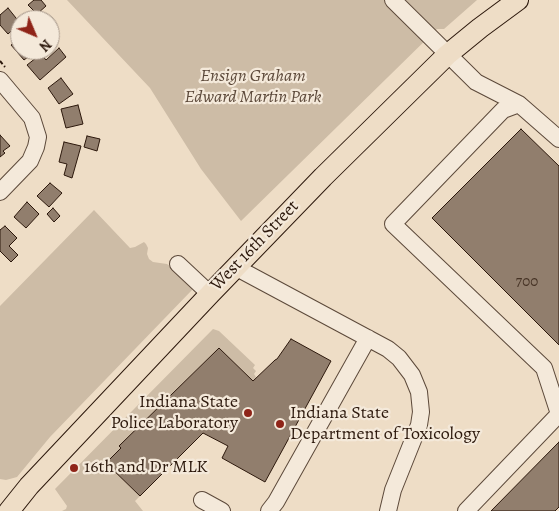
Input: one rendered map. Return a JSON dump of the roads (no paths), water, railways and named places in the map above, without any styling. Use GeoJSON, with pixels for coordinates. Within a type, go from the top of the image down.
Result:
{"type":"FeatureCollection","features":[{"type":"Feature","properties":{"kind":"main road","name":"West 16th Street"},"geometry":{"type":"LineString","coordinates":[[8,511],[29,486],[235,266],[340,159],[447,55],[518,0]]}},
{"type":"Feature","properties":{"kind":"main road"},"geometry":{"type":"LineString","coordinates":[[0,504],[8,511]]}},
{"type":"Feature","properties":{"kind":"street"},"geometry":{"type":"LineString","coordinates":[[399,2],[447,55],[476,82],[519,104],[559,139]]}},
{"type":"Feature","properties":{"kind":"street"},"geometry":{"type":"LineString","coordinates":[[0,80],[32,118],[38,137],[30,161],[4,188]]}},
{"type":"Feature","properties":{"kind":"street"},"geometry":{"type":"LineString","coordinates":[[466,511],[559,414],[544,368],[393,224],[503,110],[519,104]]}},
{"type":"Feature","properties":{"kind":"street"},"geometry":{"type":"LineString","coordinates":[[178,264],[210,294]]}},
{"type":"Feature","properties":{"kind":"street"},"geometry":{"type":"LineString","coordinates":[[235,266],[388,349],[399,358],[412,375],[420,399],[419,424],[393,490],[388,511]]}},
{"type":"Feature","properties":{"kind":"street"},"geometry":{"type":"LineString","coordinates":[[269,511],[276,502],[368,338]]}},
{"type":"Feature","properties":{"kind":"street"},"geometry":{"type":"LineString","coordinates":[[202,500],[222,511]]}},
{"type":"Feature","properties":{"kind":"place","name":"Indiana State Police Laboratory"},"geometry":{"type":"Point","coordinates":[248,413]}},
{"type":"Feature","properties":{"kind":"place","name":"Indiana State Department of Toxicology"},"geometry":{"type":"Point","coordinates":[280,424]}},
{"type":"Feature","properties":{"kind":"place","name":"16th and Dr MLK"},"geometry":{"type":"Point","coordinates":[74,468]}},
{"type":"Feature","properties":{"kind":"park label","name":"Ensign Graham Edward Martin Park"},"geometry":{"type":"Point","coordinates":[253,87]}}]}
